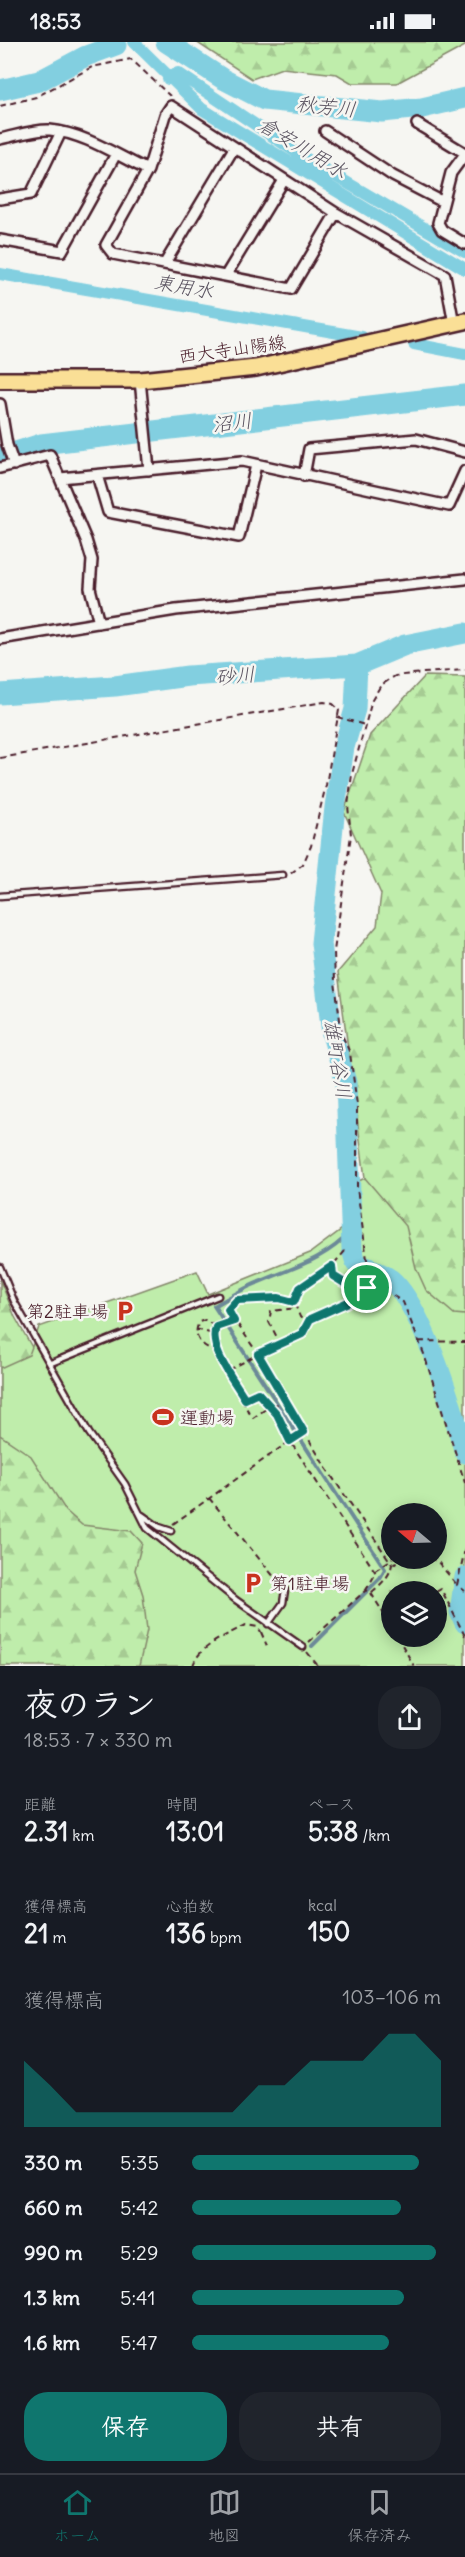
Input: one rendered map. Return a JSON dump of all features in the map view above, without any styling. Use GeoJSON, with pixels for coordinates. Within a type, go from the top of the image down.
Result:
{"type":"FeatureCollection","features":[{"type":"Feature","properties":{"kind":"main road","name":"西大寺山陽線"},"geometry":{"type":"LineString","coordinates":[[0,380],[140,380],[256,368],[459,322]]}},
{"type":"Feature","properties":{"kind":"street"},"geometry":{"type":"LineString","coordinates":[[336,213],[291,289],[113,254],[106,245],[148,170],[165,115],[171,106],[336,213],[446,275],[459,322]]}},
{"type":"Feature","properties":{"kind":"street"},"geometry":{"type":"LineString","coordinates":[[417,124],[465,154],[452,173],[438,223],[442,230],[465,244]]}},
{"type":"Feature","properties":{"kind":"street"},"geometry":{"type":"LineString","coordinates":[[0,140],[48,129],[116,154],[148,170]]}},
{"type":"Feature","properties":{"kind":"street"},"geometry":{"type":"LineString","coordinates":[[325,131],[393,176],[443,202]]}},
{"type":"Feature","properties":{"kind":"street"},"geometry":{"type":"LineString","coordinates":[[0,199],[31,194],[61,132]]}},
{"type":"Feature","properties":{"kind":"street"},"geometry":{"type":"LineString","coordinates":[[165,263],[234,148]]}},
{"type":"Feature","properties":{"kind":"street"},"geometry":{"type":"LineString","coordinates":[[0,240],[62,251],[116,154]]}},
{"type":"Feature","properties":{"kind":"street"},"geometry":{"type":"LineString","coordinates":[[226,276],[284,180]]}},
{"type":"Feature","properties":{"kind":"street"},"geometry":{"type":"LineString","coordinates":[[140,380],[149,470]]}},
{"type":"Feature","properties":{"kind":"street"},"geometry":{"type":"LineString","coordinates":[[0,404],[7,445],[14,465]]}},
{"type":"Feature","properties":{"kind":"street"},"geometry":{"type":"LineString","coordinates":[[304,476],[309,449],[416,439],[465,452]]}},
{"type":"Feature","properties":{"kind":"street"},"geometry":{"type":"LineString","coordinates":[[0,468],[50,455],[92,560],[90,588],[99,623]]}},
{"type":"Feature","properties":{"kind":"street"},"geometry":{"type":"LineString","coordinates":[[60,478],[242,461],[449,506],[465,471]]}},
{"type":"Feature","properties":{"kind":"street"},"geometry":{"type":"LineString","coordinates":[[97,475],[108,512],[239,537],[256,465]]}},
{"type":"Feature","properties":{"kind":"street"},"geometry":{"type":"LineString","coordinates":[[0,639],[176,610],[465,579]]}},
{"type":"Feature","properties":{"kind":"lane"},"geometry":{"type":"LineString","coordinates":[[0,896],[283,875]]}},
{"type":"Feature","properties":{"kind":"lane"},"geometry":{"type":"LineString","coordinates":[[0,1268],[14,1301],[51,1363],[88,1433],[125,1484],[147,1528],[156,1538],[268,1624],[303,1647]]}},
{"type":"Feature","properties":{"kind":"lane"},"geometry":{"type":"LineString","coordinates":[[51,1363],[218,1296]]}},
{"type":"Feature","properties":{"kind":"lane"},"geometry":{"type":"LineString","coordinates":[[140,1513],[159,1527],[171,1530]]}},
{"type":"Feature","properties":{"kind":"lane"},"geometry":{"type":"LineString","coordinates":[[268,1624],[285,1590]]}},
{"type":"Feature","properties":{"kind":"path"},"geometry":{"type":"LineString","coordinates":[[0,106],[36,96],[92,67],[131,59],[170,94],[171,106]]}},
{"type":"Feature","properties":{"kind":"path"},"geometry":{"type":"LineString","coordinates":[[229,1370],[302,1334],[310,1319],[364,1295],[370,1281],[358,1197],[357,1105],[350,1053],[342,1035],[335,982],[334,951],[351,835],[348,806],[352,774],[372,700],[381,685],[395,676],[465,670]]}},
{"type":"Feature","properties":{"kind":"path"},"geometry":{"type":"LineString","coordinates":[[0,758],[324,702],[333,704],[339,710],[326,785],[311,846],[303,864],[291,874],[283,875]]}},
{"type":"Feature","properties":{"kind":"path"},"geometry":{"type":"LineString","coordinates":[[337,717],[365,725]]}},
{"type":"Feature","properties":{"kind":"path"},"geometry":{"type":"LineString","coordinates":[[294,1302],[300,1288],[332,1266],[345,1251]]}},
{"type":"Feature","properties":{"kind":"path"},"geometry":{"type":"LineString","coordinates":[[332,1266],[333,1276],[346,1284],[367,1288]]}},
{"type":"Feature","properties":{"kind":"path"},"geometry":{"type":"LineString","coordinates":[[370,1281],[403,1302],[465,1483]]}},
{"type":"Feature","properties":{"kind":"path"},"geometry":{"type":"LineString","coordinates":[[307,1325],[300,1317],[294,1302],[279,1298],[237,1300],[228,1310],[258,1354],[304,1432],[381,1548]]}},
{"type":"Feature","properties":{"kind":"path"},"geometry":{"type":"LineString","coordinates":[[281,1345],[269,1322],[271,1311],[297,1308]]}},
{"type":"Feature","properties":{"kind":"path"},"geometry":{"type":"LineString","coordinates":[[216,1327],[205,1320],[199,1322],[196,1329],[197,1338],[205,1348],[218,1352]]}},
{"type":"Feature","properties":{"kind":"path"},"geometry":{"type":"LineString","coordinates":[[216,1327],[234,1321]]}},
{"type":"Feature","properties":{"kind":"path"},"geometry":{"type":"LineString","coordinates":[[216,1327],[213,1335],[218,1352],[245,1399],[244,1405],[253,1418],[270,1406],[286,1402]]}},
{"type":"Feature","properties":{"kind":"path"},"geometry":{"type":"LineString","coordinates":[[196,1329],[213,1335]]}},
{"type":"Feature","properties":{"kind":"path"},"geometry":{"type":"LineString","coordinates":[[418,1341],[465,1342]]}},
{"type":"Feature","properties":{"kind":"path"},"geometry":{"type":"LineString","coordinates":[[245,1399],[258,1393],[277,1414],[290,1441],[376,1573],[366,1590],[303,1647],[318,1666]]}},
{"type":"Feature","properties":{"kind":"path"},"geometry":{"type":"LineString","coordinates":[[159,1527],[170,1526],[184,1519],[209,1498],[304,1432]]}},
{"type":"Feature","properties":{"kind":"path"},"geometry":{"type":"LineString","coordinates":[[209,1498],[285,1590]]}},
{"type":"Feature","properties":{"kind":"path"},"geometry":{"type":"LineString","coordinates":[[457,1584],[465,1549]]}},
{"type":"Feature","properties":{"kind":"path"},"geometry":{"type":"LineString","coordinates":[[375,1570],[381,1567]]}},
{"type":"Feature","properties":{"kind":"path"},"geometry":{"type":"LineString","coordinates":[[371,1593],[391,1572],[391,1569]]}},
{"type":"Feature","properties":{"kind":"path"},"geometry":{"type":"LineString","coordinates":[[444,1569],[465,1592]]}},
{"type":"Feature","properties":{"kind":"path"},"geometry":{"type":"LineString","coordinates":[[366,1590],[371,1593],[381,1609]]}},
{"type":"Feature","properties":{"kind":"path"},"geometry":{"type":"LineString","coordinates":[[447,1601],[465,1636]]}},
{"type":"Feature","properties":{"kind":"path"},"geometry":{"type":"LineString","coordinates":[[261,1632],[268,1624]]}},
{"type":"Feature","properties":{"kind":"path"},"geometry":{"type":"LineString","coordinates":[[193,1666],[195,1659],[210,1645],[246,1625],[258,1628],[267,1646]]}},
{"type":"Feature","properties":{"kind":"path"},"geometry":{"type":"LineString","coordinates":[[403,1647],[414,1666]]}},
{"type":"Feature","properties":{"kind":"green space"},"geometry":{"type":"Polygon","coordinates":[[[196,42],[465,42],[465,46],[397,83],[352,83],[337,74],[282,68],[252,79],[196,42]]]}},
{"type":"Feature","properties":{"kind":"green space"},"geometry":{"type":"Polygon","coordinates":[[[425,676],[465,677],[465,1338],[365,1217],[365,1178],[338,972],[377,926],[381,894],[344,812],[370,735],[425,676]]]}},
{"type":"Feature","properties":{"kind":"green space"},"geometry":{"type":"Polygon","coordinates":[[[365,1178],[406,1226],[416,1268],[426,1290],[454,1314],[465,1315],[465,1666],[139,1666],[147,1630],[143,1595],[135,1570],[142,1543],[131,1531],[82,1525],[66,1511],[31,1456],[0,1435],[0,1368],[29,1355],[39,1327],[197,1271],[208,1294],[310,1253],[342,1229],[342,1189],[365,1178]]]}},
{"type":"Feature","properties":{"kind":"green space"},"geometry":{"type":"Polygon","coordinates":[[[0,1280],[15,1317],[142,1543],[250,1666],[0,1666],[0,1280]]]}},
{"type":"Feature","properties":{"kind":"waterway","name":"倉安川用水"},"geometry":{"type":"LineString","coordinates":[[134,42],[202,109],[465,269]]}},
{"type":"Feature","properties":{"kind":"waterway","name":"秋芳川"},"geometry":{"type":"LineString","coordinates":[[166,42],[223,79],[264,100],[382,112],[422,108],[465,98]]}},
{"type":"Feature","properties":{"kind":"waterway","name":"秋芳川"},"geometry":{"type":"LineString","coordinates":[[0,90],[39,81],[86,56],[116,45]]}},
{"type":"Feature","properties":{"kind":"waterway"},"geometry":{"type":"LineString","coordinates":[[168,79],[178,73],[305,158],[465,252]]}},
{"type":"Feature","properties":{"kind":"waterway","name":"東用水"},"geometry":{"type":"LineString","coordinates":[[0,274],[362,337]]}},
{"type":"Feature","properties":{"kind":"waterway","name":"東用水"},"geometry":{"type":"LineString","coordinates":[[414,344],[465,354]]}},
{"type":"Feature","properties":{"kind":"waterway","name":"沼川"},"geometry":{"type":"LineString","coordinates":[[0,457],[41,444],[465,395]]}},
{"type":"Feature","properties":{"kind":"waterway","name":"砂川"},"geometry":{"type":"LineString","coordinates":[[0,694],[115,686],[188,676],[357,665],[405,645],[465,633]]}},
{"type":"Feature","properties":{"kind":"waterway","name":"雄町谷川"},"geometry":{"type":"LineString","coordinates":[[357,665],[355,709],[344,747],[335,807],[321,943],[332,1034],[346,1082],[352,1249],[356,1263],[390,1279],[402,1292],[414,1312],[435,1360],[465,1453]]}},
{"type":"Feature","properties":{"kind":"waterway"},"geometry":{"type":"LineString","coordinates":[[312,1646],[380,1578],[385,1569],[214,1306],[248,1287],[316,1258],[340,1242],[351,1231]]}},
{"type":"Feature","properties":{"kind":"waterway","name":"雄町谷川"},"geometry":{"type":"LineString","coordinates":[[465,1577],[460,1612],[465,1623]]}},
{"type":"Feature","properties":{"kind":"place","name":"第2駐車場"},"geometry":{"type":"Point","coordinates":[125,1311]}},
{"type":"Feature","properties":{"kind":"place","name":"運動場"},"geometry":{"type":"Point","coordinates":[163,1417]}},
{"type":"Feature","properties":{"kind":"place","name":"第1駐車場"},"geometry":{"type":"Point","coordinates":[253,1583]}},
{"type":"Feature","properties":{"kind":"route"},"geometry":{"type":"LineString","coordinates":[[332,1266],[333,1276],[346,1284],[367,1288],[364,1295],[310,1319],[302,1334],[269,1351],[258,1354],[304,1432],[290,1441],[277,1414],[258,1393],[245,1399],[218,1352],[213,1335],[216,1327],[234,1321],[228,1310],[237,1300],[279,1298],[294,1302],[300,1288],[332,1266]]}}]}
